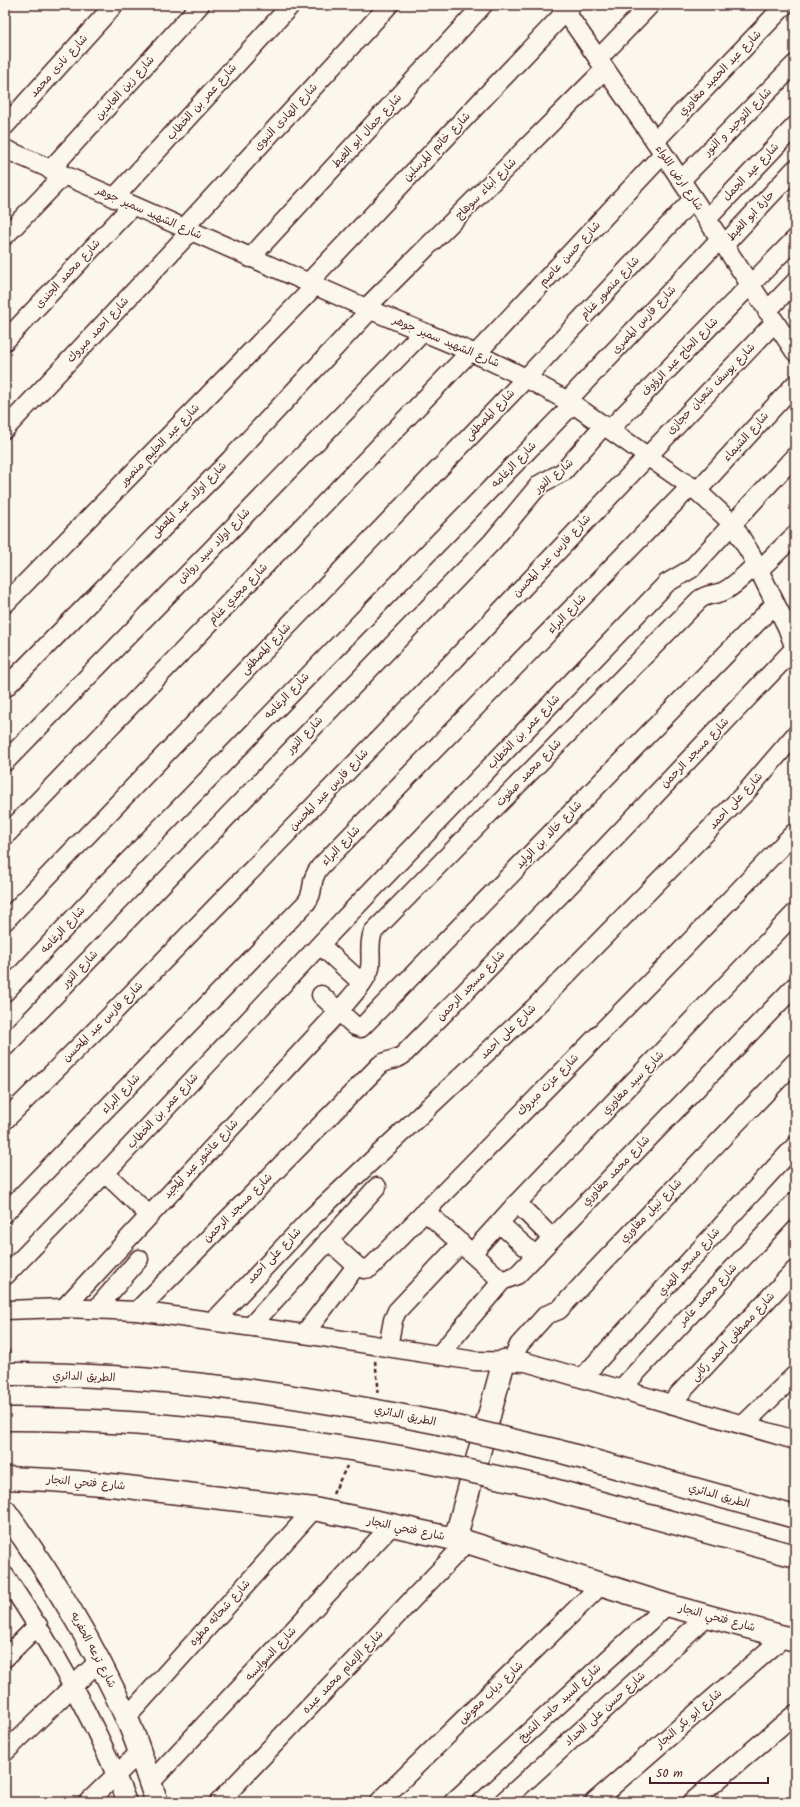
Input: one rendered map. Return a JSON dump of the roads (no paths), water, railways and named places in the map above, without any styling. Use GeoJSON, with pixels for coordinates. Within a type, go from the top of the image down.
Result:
{"type":"FeatureCollection","features":[{"type":"Feature","properties":{"kind":"main road"},"geometry":{"type":"LineString","coordinates":[[461,1541],[508,1361]]}},
{"type":"Feature","properties":{"kind":"main road","name":"الطريق الدائري"},"geometry":{"type":"LineString","coordinates":[[8,1374],[83,1376],[184,1383],[300,1397],[376,1410],[558,1451],[795,1517]]}},
{"type":"Feature","properties":{"kind":"main road"},"geometry":{"type":"LineString","coordinates":[[12,1419],[155,1426],[274,1438],[355,1450],[423,1462],[543,1487],[795,1556]]}},
{"type":"Feature","properties":{"kind":"main road","name":"شارع فتحي النجار"},"geometry":{"type":"LineString","coordinates":[[5,1478],[102,1484],[323,1504],[392,1525],[461,1541],[667,1605],[790,1638]]}},
{"type":"Feature","properties":{"kind":"main road","name":"شارع ترعه الحفريه"},"geometry":{"type":"LineString","coordinates":[[5,1511],[72,1611],[99,1661],[127,1717],[154,1793]]}},
{"type":"Feature","properties":{"kind":"street","name":"شارع نادى محمد"},"geometry":{"type":"LineString","coordinates":[[5,126],[114,5]]}},
{"type":"Feature","properties":{"kind":"street","name":"شارع زين العابدين"},"geometry":{"type":"LineString","coordinates":[[5,236],[200,5]]}},
{"type":"Feature","properties":{"kind":"street","name":"شارع عمر بن الخطاب"},"geometry":{"type":"LineString","coordinates":[[114,198],[291,5]]}},
{"type":"Feature","properties":{"kind":"street","name":"شارع الهادى النبوى"},"geometry":{"type":"LineString","coordinates":[[187,230],[389,5]]}},
{"type":"Feature","properties":{"kind":"street","name":"شارع جمال ابو الغيط"},"geometry":{"type":"LineString","coordinates":[[250,258],[483,5]]}},
{"type":"Feature","properties":{"kind":"street","name":"شارع أبناء سوهاج"},"geometry":{"type":"LineString","coordinates":[[368,309],[602,64],[650,5]]}},
{"type":"Feature","properties":{"kind":"street","name":"شارع عبد الحميد مغاوري"},"geometry":{"type":"LineString","coordinates":[[659,147],[785,5]]}},
{"type":"Feature","properties":{"kind":"street","name":"شارع ارض اللواء"},"geometry":{"type":"LineString","coordinates":[[566,7],[602,64],[795,352]]}},
{"type":"Feature","properties":{"kind":"street","name":"شارع خاتم المرسلين"},"geometry":{"type":"LineString","coordinates":[[311,285],[566,7]]}},
{"type":"Feature","properties":{"kind":"street","name":"شارع التوحيد و النور"},"geometry":{"type":"LineString","coordinates":[[681,180],[795,64]]}},
{"type":"Feature","properties":{"kind":"street","name":"شارع عيد الجمل"},"geometry":{"type":"LineString","coordinates":[[707,219],[795,126]]}},
{"type":"Feature","properties":{"kind":"street","name":"شارع حسن عاصم"},"geometry":{"type":"LineString","coordinates":[[473,353],[659,147]]}},
{"type":"Feature","properties":{"kind":"street","name":"شارع الشهيد سمير جوهر"},"geometry":{"type":"LineString","coordinates":[[5,150],[311,285],[473,353],[526,378],[570,403],[607,427],[694,489],[732,523],[757,567],[775,604],[791,623],[795,648]]}},
{"type":"Feature","properties":{"kind":"street","name":"حارة ابو الغيط"},"geometry":{"type":"LineString","coordinates":[[722,242],[795,169]]}},
{"type":"Feature","properties":{"kind":"street","name":"شارع منصور غنام"},"geometry":{"type":"LineString","coordinates":[[526,378],[693,199]]}},
{"type":"Feature","properties":{"kind":"street","name":"شارع محمد الجندى"},"geometry":{"type":"LineString","coordinates":[[5,341],[132,206]]}},
{"type":"Feature","properties":{"kind":"street","name":"شارع احمد مبروك"},"geometry":{"type":"LineString","coordinates":[[5,429],[187,230]]}},
{"type":"Feature","properties":{"kind":"street","name":"شارع الحاج عبد الرؤوف"},"geometry":{"type":"LineString","coordinates":[[607,427],[795,239]]}},
{"type":"Feature","properties":{"kind":"street","name":"شارع فارس المصرى"},"geometry":{"type":"LineString","coordinates":[[570,403],[722,242]]}},
{"type":"Feature","properties":{"kind":"street","name":"شارع يوسف شعبان حجازى"},"geometry":{"type":"LineString","coordinates":[[647,455],[771,317],[795,282]]}},
{"type":"Feature","properties":{"kind":"street","name":"شارع عبد الحليم منصور"},"geometry":{"type":"LineString","coordinates":[[5,604],[311,285]]}},
{"type":"Feature","properties":{"kind":"street","name":"شارع اولاد عبد المعطى"},"geometry":{"type":"LineString","coordinates":[[5,688],[230,460],[368,309]]}},
{"type":"Feature","properties":{"kind":"street","name":"شارع اولاد سيد رواش"},"geometry":{"type":"LineString","coordinates":[[5,762],[423,332]]}},
{"type":"Feature","properties":{"kind":"street","name":"شارع مجدي غنام"},"geometry":{"type":"LineString","coordinates":[[5,836],[473,353]]}},
{"type":"Feature","properties":{"kind":"street","name":"شارع المصطفى"},"geometry":{"type":"LineString","coordinates":[[5,921],[526,378]]}},
{"type":"Feature","properties":{"kind":"street","name":"شارع الشيماء"},"geometry":{"type":"LineString","coordinates":[[694,489],[795,384]]}},
{"type":"Feature","properties":{"kind":"street","name":"شارع الرغامه"},"geometry":{"type":"LineString","coordinates":[[5,992],[103,887],[570,403]]}},
{"type":"Feature","properties":{"kind":"street","name":"شارع النور"},"geometry":{"type":"LineString","coordinates":[[5,1047],[492,542],[540,484],[552,479],[567,468],[607,427]]}},
{"type":"Feature","properties":{"kind":"street","name":"شارع فارس عبد المحسن"},"geometry":{"type":"LineString","coordinates":[[5,1120],[107,1019],[407,710],[647,455]]}},
{"type":"Feature","properties":{"kind":"street","name":"شارع عمر بن الخطاب"},"geometry":{"type":"LineString","coordinates":[[5,1276],[667,583],[691,569],[795,456]]}},
{"type":"Feature","properties":{"kind":"street","name":"شارع البراء"},"geometry":{"type":"LineString","coordinates":[[5,1213],[311,898],[314,877],[320,867],[694,489]]}},
{"type":"Feature","properties":{"kind":"street","name":"شارع محمد صفوت"},"geometry":{"type":"LineString","coordinates":[[339,1011],[362,982],[370,968],[370,940],[373,932],[699,600],[709,593],[727,590],[795,535]]}},
{"type":"Feature","properties":{"kind":"street","name":"شارع خالد بن الوليد"},"geometry":{"type":"LineString","coordinates":[[321,995],[355,1026],[361,1028],[775,604]]}},
{"type":"Feature","properties":{"kind":"street","name":"شارع مسجد الرحمن"},"geometry":{"type":"LineString","coordinates":[[137,1311],[380,1065],[387,1060],[400,1058],[410,1049],[565,890],[795,648]]}},
{"type":"Feature","properties":{"kind":"street","name":"شارع على احمد"},"geometry":{"type":"LineString","coordinates":[[214,1321],[310,1219],[533,1009],[747,791],[795,735]]}},
{"type":"Feature","properties":{"kind":"street","name":"شارع عزت مبروك"},"geometry":{"type":"LineString","coordinates":[[358,1267],[364,1269],[370,1268],[425,1210],[678,954],[795,832]]}},
{"type":"Feature","properties":{"kind":"street","name":"شارع سيد مغاوري"},"geometry":{"type":"LineString","coordinates":[[382,1352],[397,1311],[467,1248],[500,1223],[517,1203],[795,914]]}},
{"type":"Feature","properties":{"kind":"street"},"geometry":{"type":"LineString","coordinates":[[320,945],[362,982]]}},
{"type":"Feature","properties":{"kind":"street","name":"شارع محمد مغاوري"},"geometry":{"type":"LineString","coordinates":[[439,1355],[502,1281],[517,1275],[536,1256],[795,986]]}},
{"type":"Feature","properties":{"kind":"street","name":"شارع عاشور عبد المجيد"},"geometry":{"type":"LineString","coordinates":[[64,1308],[339,1011]]}},
{"type":"Feature","properties":{"kind":"street","name":"شارع نبيل مغاوري"},"geometry":{"type":"LineString","coordinates":[[508,1361],[519,1345],[546,1315],[559,1310],[598,1267],[795,1062]]}},
{"type":"Feature","properties":{"kind":"street","name":"شارع مسجد الهدي"},"geometry":{"type":"LineString","coordinates":[[582,1378],[795,1146]]}},
{"type":"Feature","properties":{"kind":"street"},"geometry":{"type":"LineString","coordinates":[[105,1173],[149,1215]]}},
{"type":"Feature","properties":{"kind":"street"},"geometry":{"type":"LineString","coordinates":[[251,1326],[377,1187]]}},
{"type":"Feature","properties":{"kind":"street","name":"شارع محمد عامر"},"geometry":{"type":"LineString","coordinates":[[621,1389],[795,1202]]}},
{"type":"Feature","properties":{"kind":"street"},"geometry":{"type":"LineString","coordinates":[[517,1203],[552,1238]]}},
{"type":"Feature","properties":{"kind":"street"},"geometry":{"type":"LineString","coordinates":[[425,1210],[502,1281]]}},
{"type":"Feature","properties":{"kind":"street"},"geometry":{"type":"LineString","coordinates":[[500,1223],[536,1256]]}},
{"type":"Feature","properties":{"kind":"street"},"geometry":{"type":"LineString","coordinates":[[304,1334],[354,1269],[358,1267],[328,1240]]}},
{"type":"Feature","properties":{"kind":"street"},"geometry":{"type":"LineString","coordinates":[[97,1308],[139,1259]]}},
{"type":"Feature","properties":{"kind":"street","name":"شارع مصطفى احمد ركابى"},"geometry":{"type":"LineString","coordinates":[[670,1404],[795,1270]]}},
{"type":"Feature","properties":{"kind":"street"},"geometry":{"type":"LineString","coordinates":[[5,1310],[97,1308],[137,1311],[304,1334],[382,1352],[439,1355],[475,1361],[508,1361],[532,1364],[795,1440]]}},
{"type":"Feature","properties":{"kind":"street"},"geometry":{"type":"LineString","coordinates":[[743,1425],[795,1375]]}},
{"type":"Feature","properties":{"kind":"street","name":"شارع شحاته مطوه"},"geometry":{"type":"LineString","coordinates":[[127,1717],[323,1504]]}},
{"type":"Feature","properties":{"kind":"street","name":"شارع السوايسه"},"geometry":{"type":"LineString","coordinates":[[154,1793],[392,1525]]}},
{"type":"Feature","properties":{"kind":"street","name":"شارع الإمام محمد عبده"},"geometry":{"type":"LineString","coordinates":[[219,1802],[461,1541]]}},
{"type":"Feature","properties":{"kind":"street"},"geometry":{"type":"LineString","coordinates":[[5,1576],[38,1625],[73,1686],[116,1774],[127,1802]]}},
{"type":"Feature","properties":{"kind":"street","name":"شارع دياب معوض"},"geometry":{"type":"LineString","coordinates":[[379,1802],[602,1584]]}},
{"type":"Feature","properties":{"kind":"street","name":"شارع السيد حامد الشيخ"},"geometry":{"type":"LineString","coordinates":[[453,1802],[667,1605]]}},
{"type":"Feature","properties":{"kind":"street","name":"شارع حسن على الحداد"},"geometry":{"type":"LineString","coordinates":[[503,1802],[707,1616]]}},
{"type":"Feature","properties":{"kind":"street"},"geometry":{"type":"LineString","coordinates":[[5,1658],[38,1625]]}},
{"type":"Feature","properties":{"kind":"street","name":"شارع ابو بكر النجار"},"geometry":{"type":"LineString","coordinates":[[594,1802],[790,1638]]}},
{"type":"Feature","properties":{"kind":"street"},"geometry":{"type":"LineString","coordinates":[[5,1752],[99,1661]]}},
{"type":"Feature","properties":{"kind":"street"},"geometry":{"type":"LineString","coordinates":[[692,1802],[795,1714]]}},
{"type":"Feature","properties":{"kind":"street"},"geometry":{"type":"LineString","coordinates":[[88,1802],[140,1752]]}}]}
